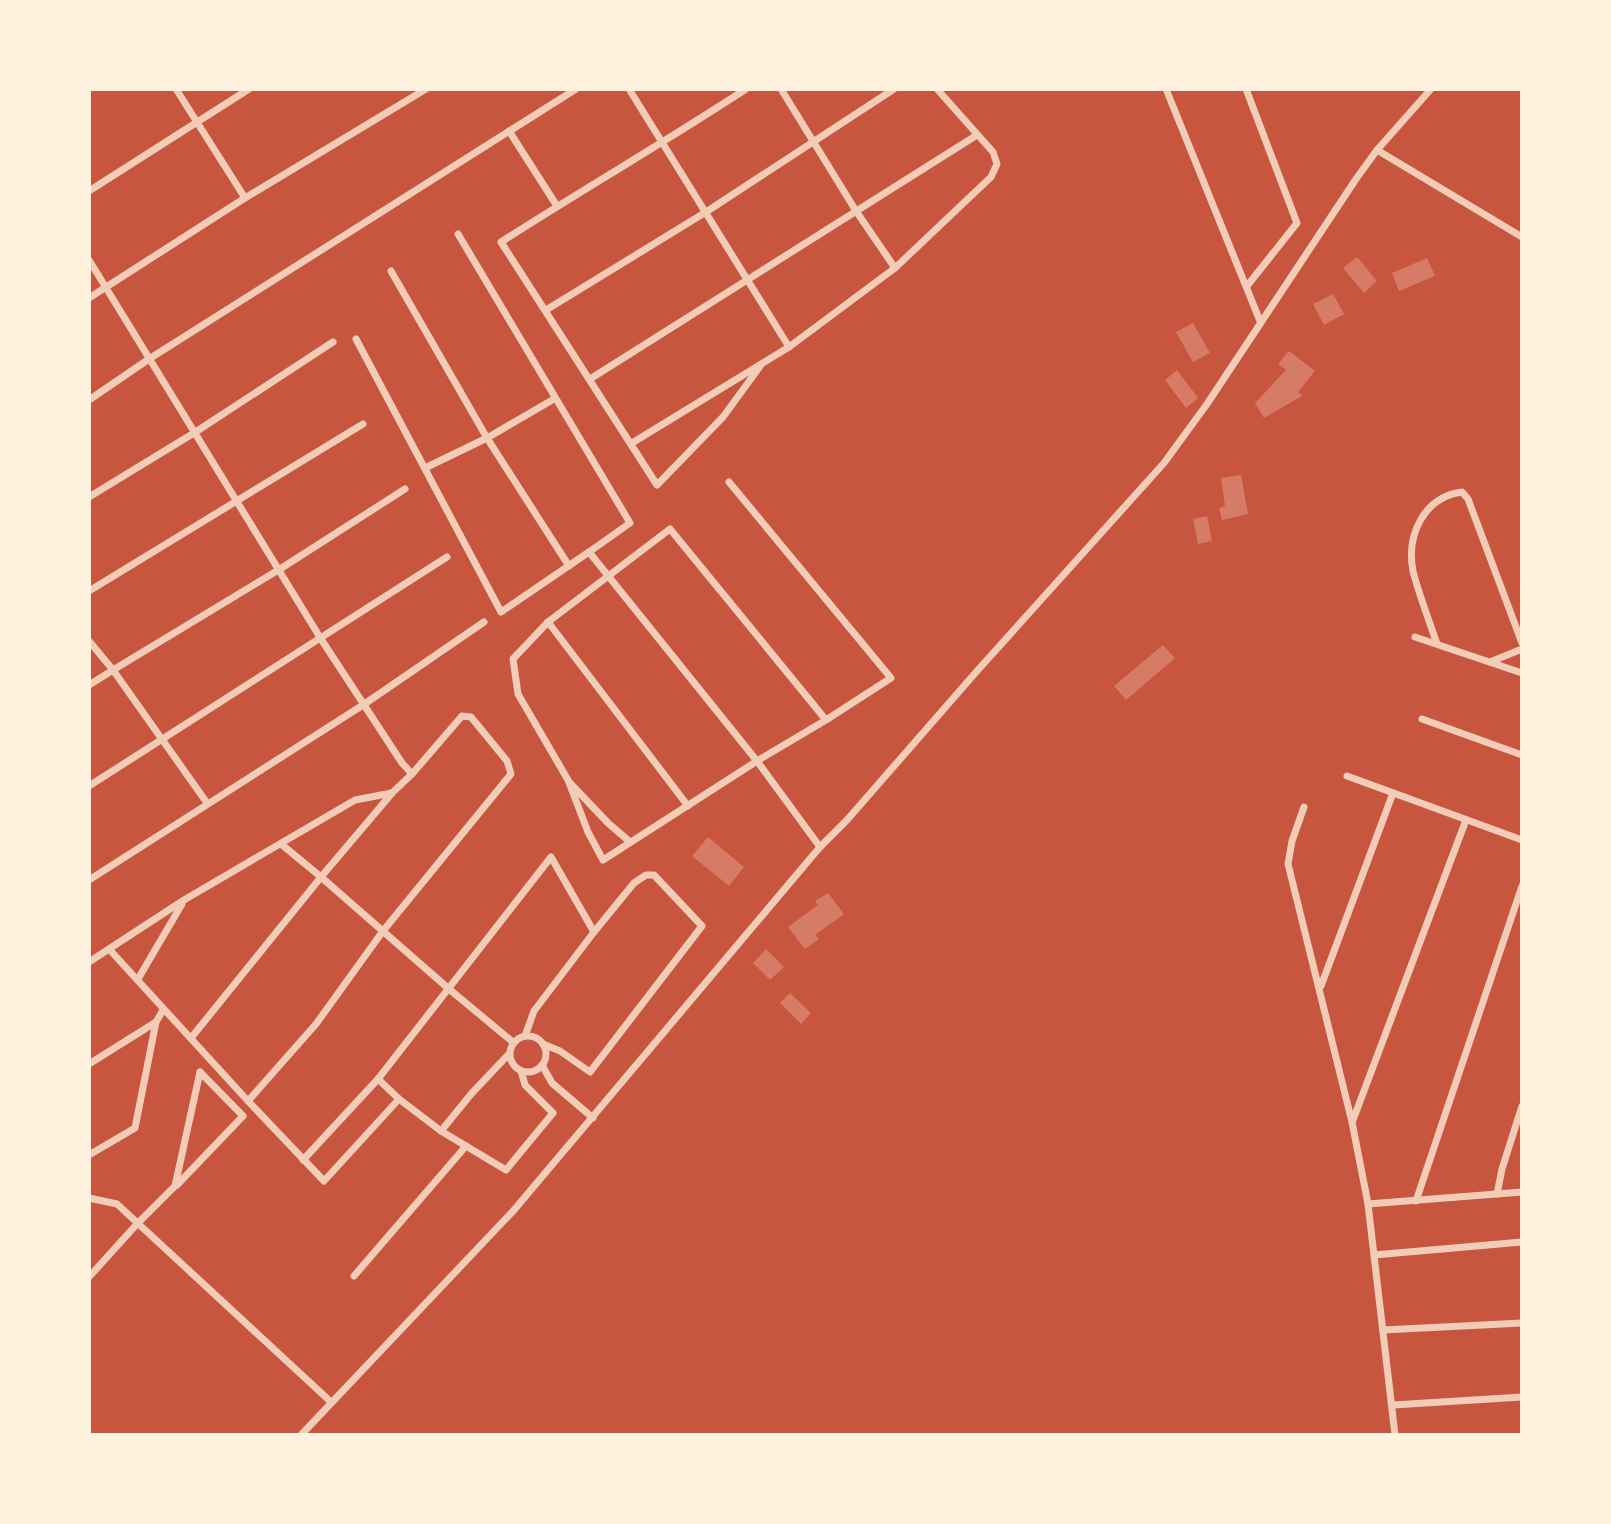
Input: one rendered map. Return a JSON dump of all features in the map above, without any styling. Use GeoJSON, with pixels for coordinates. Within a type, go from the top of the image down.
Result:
{"type":"FeatureCollection","features":[{"type":"Feature","properties":{"kind":"street"},"geometry":{"type":"LineString","coordinates":[[176,89],[245,198]]}},
{"type":"Feature","properties":{"kind":"street"},"geometry":{"type":"LineString","coordinates":[[89,191],[249,89]]}},
{"type":"Feature","properties":{"kind":"street"},"geometry":{"type":"LineString","coordinates":[[89,298],[245,198],[426,89]]}},
{"type":"Feature","properties":{"kind":"street"},"geometry":{"type":"LineString","coordinates":[[89,400],[149,359],[576,89]]}},
{"type":"Feature","properties":{"kind":"street"},"geometry":{"type":"LineString","coordinates":[[629,89],[789,347]]}},
{"type":"Feature","properties":{"kind":"street"},"geometry":{"type":"LineString","coordinates":[[746,89],[663,144],[501,242],[657,485],[723,417],[761,365]]}},
{"type":"Feature","properties":{"kind":"street"},"geometry":{"type":"LineString","coordinates":[[781,89],[856,211],[895,268]]}},
{"type":"Feature","properties":{"kind":"street"},"geometry":{"type":"LineString","coordinates":[[546,310],[706,212],[894,89]]}},
{"type":"Feature","properties":{"kind":"street"},"geometry":{"type":"LineString","coordinates":[[632,443],[789,347],[895,268],[991,177],[997,164],[993,152],[937,89]]}},
{"type":"Feature","properties":{"kind":"street"},"geometry":{"type":"LineString","coordinates":[[1166,89],[1260,321]]}},
{"type":"Feature","properties":{"kind":"street"},"geometry":{"type":"LineString","coordinates":[[1247,89],[1297,223],[1247,286]]}},
{"type":"Feature","properties":{"kind":"street"},"geometry":{"type":"LineString","coordinates":[[301,1435],[514,1210],[820,847],[1164,463],[1207,404],[1260,321],[1377,150],[1430,89]]}},
{"type":"Feature","properties":{"kind":"street"},"geometry":{"type":"LineString","coordinates":[[509,131],[557,206]]}},
{"type":"Feature","properties":{"kind":"street"},"geometry":{"type":"LineString","coordinates":[[590,379],[977,135]]}},
{"type":"Feature","properties":{"kind":"street"},"geometry":{"type":"LineString","coordinates":[[1377,150],[1522,237]]}},
{"type":"Feature","properties":{"kind":"street"},"geometry":{"type":"LineString","coordinates":[[356,339],[501,611],[630,523],[458,234]]}},
{"type":"Feature","properties":{"kind":"street"},"geometry":{"type":"LineString","coordinates":[[89,260],[321,639],[401,763],[412,774]]}},
{"type":"Feature","properties":{"kind":"street"},"geometry":{"type":"LineString","coordinates":[[391,271],[487,438],[569,566]]}},
{"type":"Feature","properties":{"kind":"street"},"geometry":{"type":"LineString","coordinates":[[89,497],[334,342]]}},
{"type":"Feature","properties":{"kind":"street"},"geometry":{"type":"LineString","coordinates":[[425,468],[487,438],[554,399]]}},
{"type":"Feature","properties":{"kind":"street"},"geometry":{"type":"LineString","coordinates":[[89,592],[363,424]]}},
{"type":"Feature","properties":{"kind":"street"},"geometry":{"type":"LineString","coordinates":[[730,482],[891,678],[826,720],[757,761],[603,860],[588,832],[568,780],[518,694],[513,659],[548,622],[670,529],[826,720]]}},
{"type":"Feature","properties":{"kind":"street"},"geometry":{"type":"LineString","coordinates":[[89,685],[405,489]]}},
{"type":"Feature","properties":{"kind":"street"},"geometry":{"type":"LineString","coordinates":[[1437,644],[1413,568],[1413,545],[1418,520],[1433,504],[1453,493],[1462,492],[1468,499],[1522,643]]}},
{"type":"Feature","properties":{"kind":"street"},"geometry":{"type":"LineString","coordinates":[[589,552],[757,761],[820,847]]}},
{"type":"Feature","properties":{"kind":"street"},"geometry":{"type":"LineString","coordinates":[[89,786],[447,557]]}},
{"type":"Feature","properties":{"kind":"street"},"geometry":{"type":"LineString","coordinates":[[89,880],[363,705],[484,622]]}},
{"type":"Feature","properties":{"kind":"street"},"geometry":{"type":"LineString","coordinates":[[548,622],[688,806]]}},
{"type":"Feature","properties":{"kind":"street"},"geometry":{"type":"LineString","coordinates":[[1415,637],[1522,673]]}},
{"type":"Feature","properties":{"kind":"street"},"geometry":{"type":"LineString","coordinates":[[89,641],[113,670],[207,803]]}},
{"type":"Feature","properties":{"kind":"street"},"geometry":{"type":"LineString","coordinates":[[1490,662],[1522,649]]}},
{"type":"Feature","properties":{"kind":"street"},"geometry":{"type":"LineString","coordinates":[[191,1038],[393,792],[463,716],[471,718],[507,761],[511,774],[383,931],[316,1024],[247,1101]]}},
{"type":"Feature","properties":{"kind":"street"},"geometry":{"type":"LineString","coordinates":[[1422,719],[1522,755]]}},
{"type":"Feature","properties":{"kind":"street"},"geometry":{"type":"LineString","coordinates":[[1347,776],[1522,840]]}},
{"type":"Feature","properties":{"kind":"street"},"geometry":{"type":"LineString","coordinates":[[568,780],[608,823],[630,842]]}},
{"type":"Feature","properties":{"kind":"street"},"geometry":{"type":"LineString","coordinates":[[89,962],[184,900],[355,800],[393,792]]}},
{"type":"Feature","properties":{"kind":"street"},"geometry":{"type":"LineString","coordinates":[[1320,987],[1393,793]]}},
{"type":"Feature","properties":{"kind":"street"},"geometry":{"type":"LineString","coordinates":[[1304,807],[1292,841],[1288,864],[1352,1122],[1368,1205],[1395,1435]]}},
{"type":"Feature","properties":{"kind":"street"},"geometry":{"type":"LineString","coordinates":[[1352,1122],[1466,820]]}},
{"type":"Feature","properties":{"kind":"street"},"geometry":{"type":"LineString","coordinates":[[281,844],[514,1042]]}},
{"type":"Feature","properties":{"kind":"street"},"geometry":{"type":"LineString","coordinates":[[303,1160],[378,1079],[551,857],[594,932]]}},
{"type":"Feature","properties":{"kind":"street"},"geometry":{"type":"LineString","coordinates":[[441,1131],[509,1054],[514,1042],[525,1036],[534,1011],[634,883],[649,875],[661,881],[702,926],[590,1072],[560,1051],[538,1039],[525,1036]]}},
{"type":"Feature","properties":{"kind":"street"},"geometry":{"type":"LineString","coordinates":[[1416,1200],[1522,886]]}},
{"type":"Feature","properties":{"kind":"street"},"geometry":{"type":"LineString","coordinates":[[138,979],[184,900]]}},
{"type":"Feature","properties":{"kind":"street"},"geometry":{"type":"LineString","coordinates":[[109,948],[163,1010],[324,1181],[399,1099]]}},
{"type":"Feature","properties":{"kind":"street"},"geometry":{"type":"LineString","coordinates":[[89,1155],[135,1128],[156,1022],[163,1010]]}},
{"type":"Feature","properties":{"kind":"street"},"geometry":{"type":"LineString","coordinates":[[89,1064],[156,1022]]}},
{"type":"Feature","properties":{"kind":"street"},"geometry":{"type":"LineString","coordinates":[[521,1071],[533,1071],[542,1065],[546,1057],[543,1044]]}},
{"type":"Feature","properties":{"kind":"street"},"geometry":{"type":"LineString","coordinates":[[378,1079],[441,1131],[506,1170],[553,1113],[525,1085],[521,1071],[513,1064],[509,1054]]}},
{"type":"Feature","properties":{"kind":"street"},"geometry":{"type":"LineString","coordinates":[[542,1065],[552,1083],[593,1118]]}},
{"type":"Feature","properties":{"kind":"street"},"geometry":{"type":"LineString","coordinates":[[89,1277],[243,1116],[200,1072],[176,1186]]}},
{"type":"Feature","properties":{"kind":"street"},"geometry":{"type":"LineString","coordinates":[[1497,1194],[1522,1106]]}},
{"type":"Feature","properties":{"kind":"street"},"geometry":{"type":"LineString","coordinates":[[354,1276],[466,1146]]}},
{"type":"Feature","properties":{"kind":"street"},"geometry":{"type":"LineString","coordinates":[[1368,1205],[1522,1192]]}},
{"type":"Feature","properties":{"kind":"street"},"geometry":{"type":"LineString","coordinates":[[89,1198],[117,1204],[331,1402]]}},
{"type":"Feature","properties":{"kind":"street"},"geometry":{"type":"LineString","coordinates":[[1374,1255],[1522,1242]]}},
{"type":"Feature","properties":{"kind":"street"},"geometry":{"type":"LineString","coordinates":[[1383,1330],[1522,1323]]}},
{"type":"Feature","properties":{"kind":"street"},"geometry":{"type":"LineString","coordinates":[[1392,1405],[1522,1397]]}},
{"type":"Feature","properties":{"kind":"building"},"geometry":{"type":"Polygon","coordinates":[[[1357,257],[1377,281],[1364,293],[1343,268],[1357,257]]]}},
{"type":"Feature","properties":{"kind":"building"},"geometry":{"type":"Polygon","coordinates":[[[1427,258],[1435,276],[1399,291],[1392,273],[1427,258]]]}},
{"type":"Feature","properties":{"kind":"building"},"geometry":{"type":"Polygon","coordinates":[[[1333,294],[1344,314],[1324,325],[1313,304],[1333,294]]]}},
{"type":"Feature","properties":{"kind":"building"},"geometry":{"type":"Polygon","coordinates":[[[1193,323],[1210,353],[1193,362],[1176,332],[1193,323]]]}},
{"type":"Feature","properties":{"kind":"building"},"geometry":{"type":"Polygon","coordinates":[[[1289,351],[1315,371],[1298,392],[1302,396],[1264,418],[1255,403],[1286,370],[1278,364],[1289,351]]]}},
{"type":"Feature","properties":{"kind":"building"},"geometry":{"type":"Polygon","coordinates":[[[1177,370],[1198,398],[1186,408],[1165,380],[1177,370]]]}},
{"type":"Feature","properties":{"kind":"building"},"geometry":{"type":"Polygon","coordinates":[[[1241,475],[1248,514],[1222,520],[1219,508],[1225,506],[1221,478],[1241,475]]]}},
{"type":"Feature","properties":{"kind":"building"},"geometry":{"type":"Polygon","coordinates":[[[1207,516],[1212,541],[1198,544],[1193,519],[1207,516]]]}},
{"type":"Feature","properties":{"kind":"building"},"geometry":{"type":"Polygon","coordinates":[[[1163,645],[1175,658],[1126,700],[1114,686],[1163,645]]]}},
{"type":"Feature","properties":{"kind":"building"},"geometry":{"type":"Polygon","coordinates":[[[708,837],[744,867],[729,886],[692,856],[708,837]]]}},
{"type":"Feature","properties":{"kind":"building"},"geometry":{"type":"Polygon","coordinates":[[[828,893],[844,914],[815,935],[819,939],[805,949],[788,927],[818,905],[815,901],[828,893]]]}},
{"type":"Feature","properties":{"kind":"building"},"geometry":{"type":"Polygon","coordinates":[[[766,949],[784,967],[770,980],[753,963],[766,949]]]}},
{"type":"Feature","properties":{"kind":"building"},"geometry":{"type":"Polygon","coordinates":[[[790,993],[811,1013],[801,1024],[780,1003],[790,993]]]}}]}
